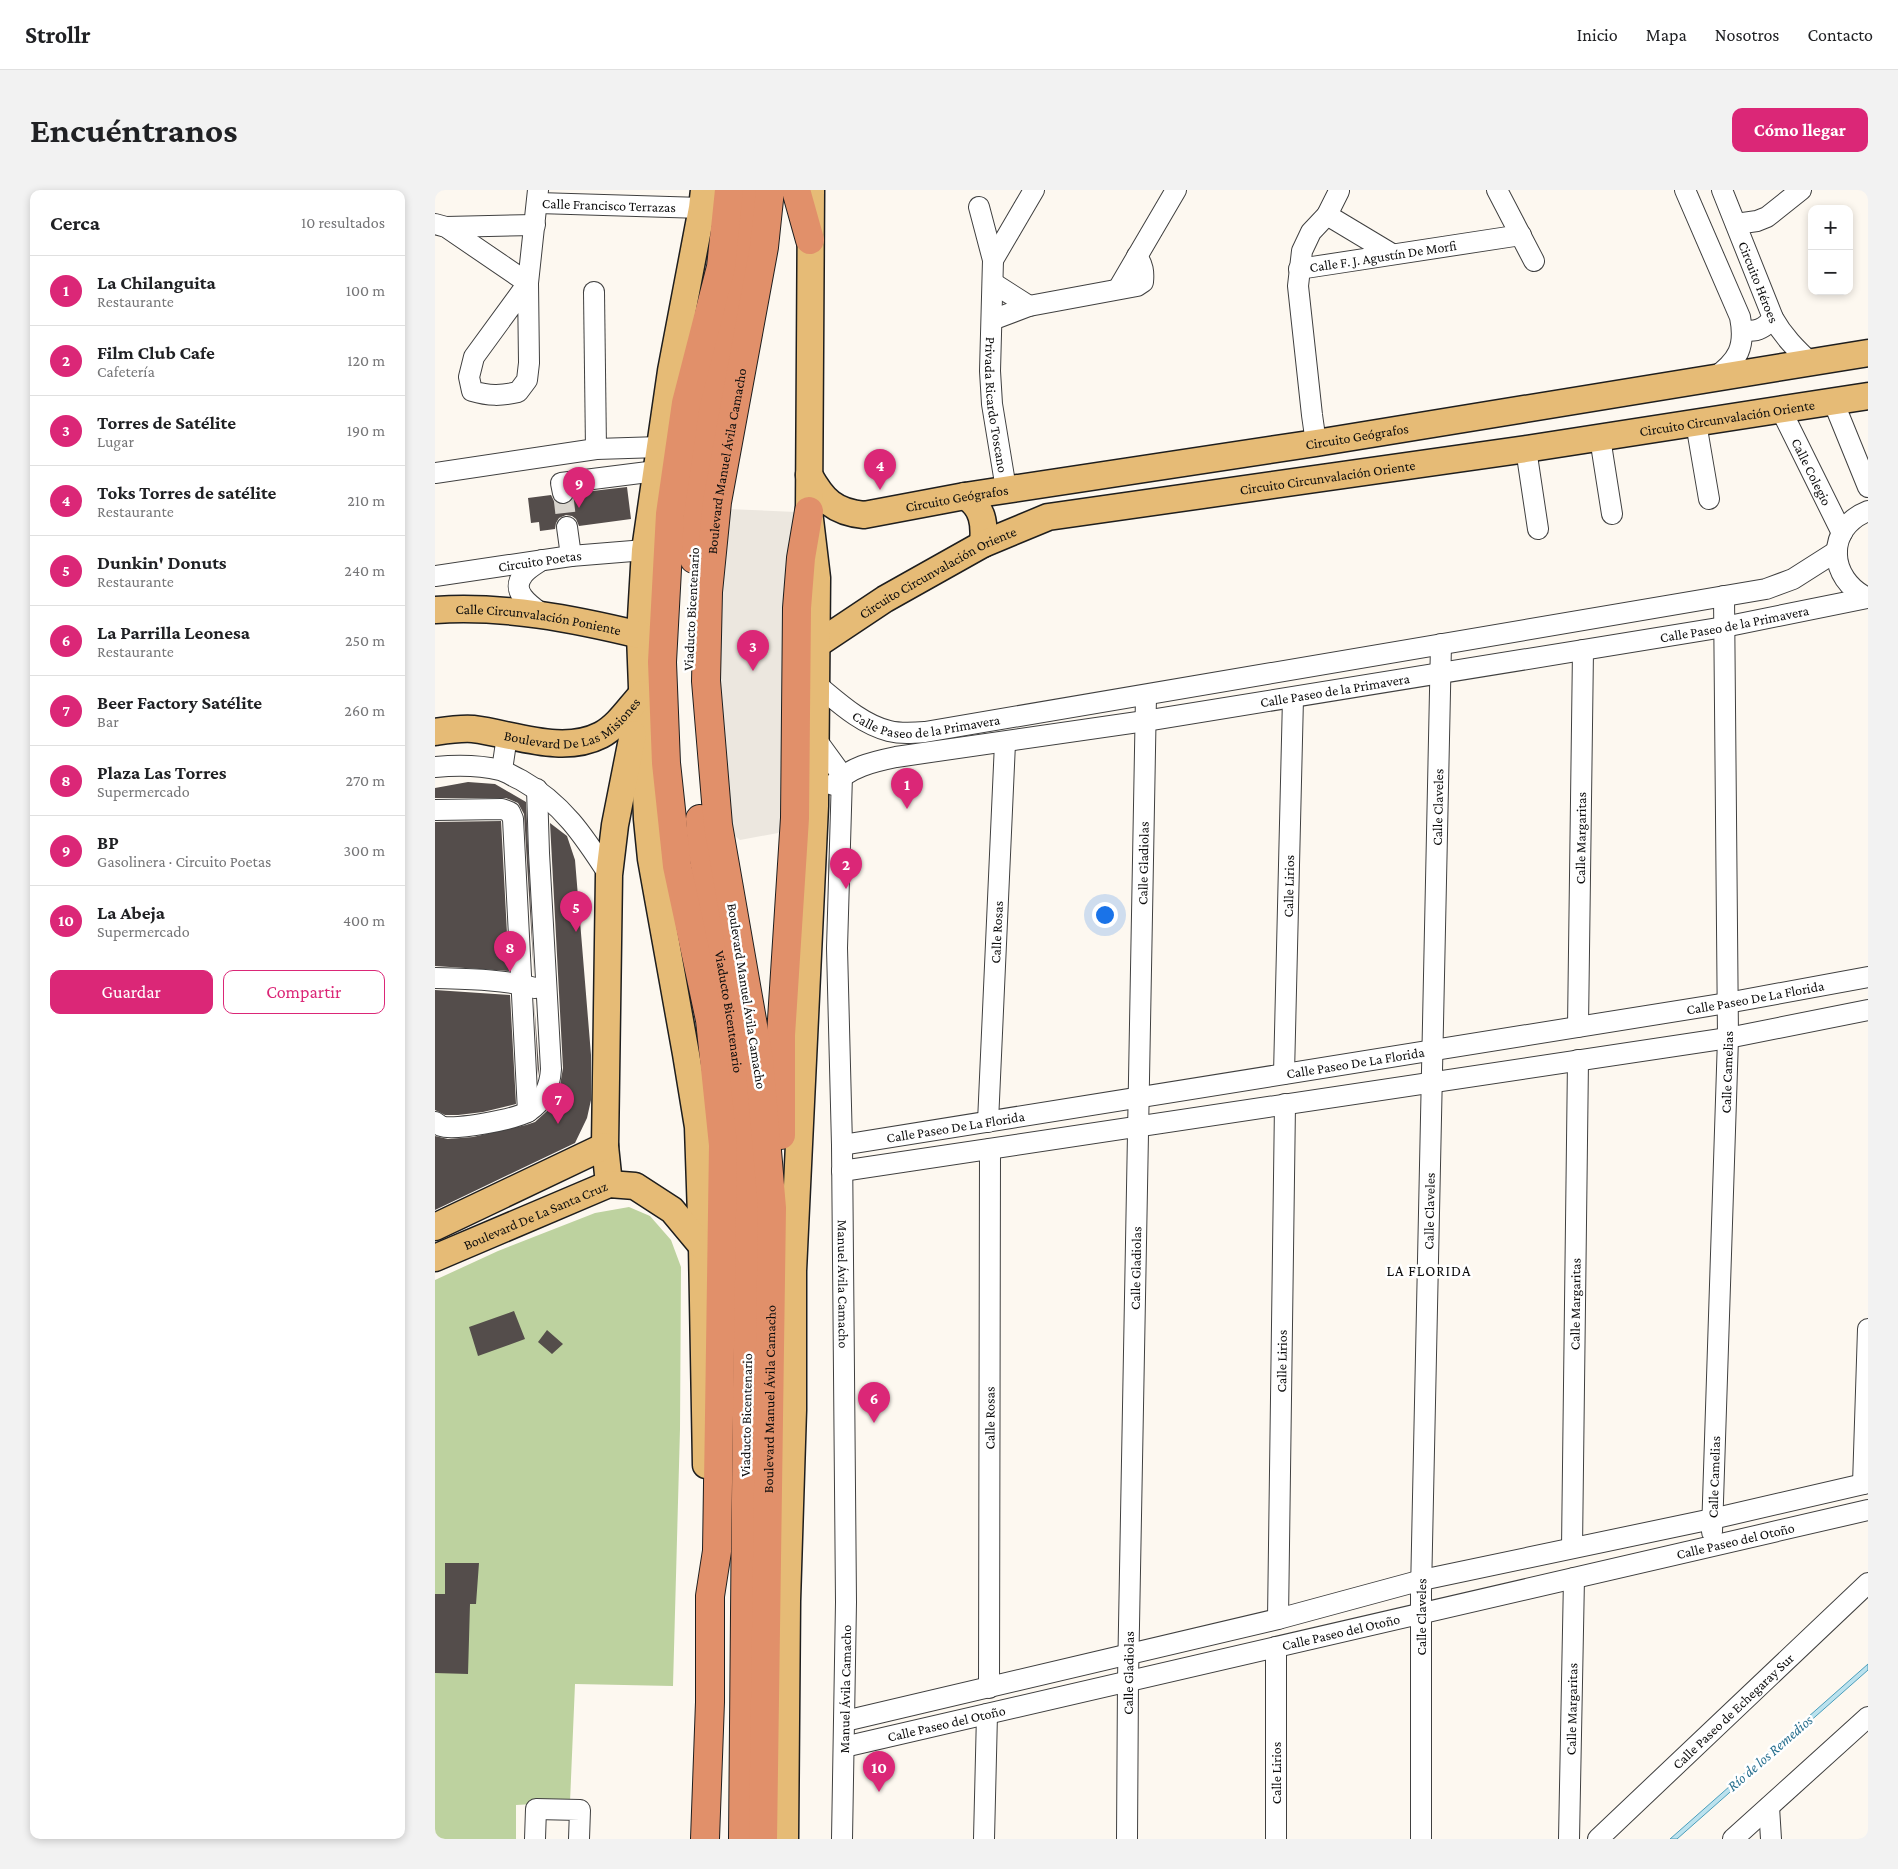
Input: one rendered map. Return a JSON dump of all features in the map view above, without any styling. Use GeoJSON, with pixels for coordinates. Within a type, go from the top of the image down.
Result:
{"type":"FeatureCollection","features":[{"type":"Feature","properties":{"kind":"highway"},"geometry":{"type":"LineString","coordinates":[[699,1835],[710,1702],[710,1596],[717,1551],[723,1145],[710,1020],[677,866],[666,763],[662,662],[670,514],[686,403],[721,267],[729,190]]}},
{"type":"Feature","properties":{"kind":"highway","name":"Viaducto Bicentenario"},"geometry":{"type":"LineString","coordinates":[[750,1833],[746,1129],[731,1016],[702,848],[687,687],[696,512],[714,393],[740,263],[751,190]]}},
{"type":"Feature","properties":{"kind":"highway","name":"Boulevard Manuel Ávila Camacho"},"geometry":{"type":"LineString","coordinates":[[750,1833],[772,1208],[759,1060],[718,826],[706,681],[708,592],[717,502],[764,247],[770,190]]}},
{"type":"Feature","properties":{"kind":"highway"},"geometry":{"type":"LineString","coordinates":[[796,190],[810,240]]}},
{"type":"Feature","properties":{"kind":"highway"},"geometry":{"type":"LineString","coordinates":[[772,1208],[782,1128],[781,1035],[795,818],[797,608],[801,558],[809,511]]}},
{"type":"Feature","properties":{"kind":"main road","name":"Boulevard Manuel Ávila Camacho"},"geometry":{"type":"LineString","coordinates":[[785,1839],[787,1601],[793,1410],[793,1271],[815,806],[817,578],[809,511],[811,190]]}},
{"type":"Feature","properties":{"kind":"main road"},"geometry":{"type":"LineString","coordinates":[[703,199],[671,371],[658,459],[645,550],[640,635],[647,819],[651,859],[698,1127],[710,1596]]}},
{"type":"Feature","properties":{"kind":"main road"},"geometry":{"type":"LineString","coordinates":[[1714,378],[1868,353]]}},
{"type":"Feature","properties":{"kind":"main road","name":"Circuito Geógrafos"},"geometry":{"type":"LineString","coordinates":[[809,474],[818,491],[831,504],[849,513],[864,515],[965,496],[1317,443],[1714,378]]}},
{"type":"Feature","properties":{"kind":"main road","name":"Circuito Circunvalación Oriente"},"geometry":{"type":"LineString","coordinates":[[816,645],[885,599],[983,544],[1048,517],[1526,449],[1868,396]]}},
{"type":"Feature","properties":{"kind":"main road"},"geometry":{"type":"LineString","coordinates":[[1040,485],[1038,502],[1048,517]]}},
{"type":"Feature","properties":{"kind":"main road"},"geometry":{"type":"LineString","coordinates":[[965,496],[974,503],[981,514],[984,526],[983,544]]}},
{"type":"Feature","properties":{"kind":"main road","name":"Calle Circunvalación Poniente"},"geometry":{"type":"LineString","coordinates":[[435,610],[479,609],[545,616],[590,622],[640,635]]}},
{"type":"Feature","properties":{"kind":"main road","name":"Boulevard De Las Misiones"},"geometry":{"type":"LineString","coordinates":[[435,732],[473,729],[560,744],[583,741],[601,735],[614,725],[641,694]]}},
{"type":"Feature","properties":{"kind":"main road","name":"Boulevard De Las Misiones"},"geometry":{"type":"LineString","coordinates":[[609,1184],[605,1146],[609,875],[615,825],[641,694]]}},
{"type":"Feature","properties":{"kind":"main road","name":"Boulevard De La Santa Cruz"},"geometry":{"type":"LineString","coordinates":[[435,1228],[605,1146]]}},
{"type":"Feature","properties":{"kind":"main road","name":"Boulevard De La Santa Cruz"},"geometry":{"type":"LineString","coordinates":[[435,1258],[609,1184],[635,1186],[672,1210],[702,1246]]}},
{"type":"Feature","properties":{"kind":"street"},"geometry":{"type":"LineString","coordinates":[[993,260],[1034,190]]}},
{"type":"Feature","properties":{"kind":"street"},"geometry":{"type":"LineString","coordinates":[[1118,289],[1176,190]]}},
{"type":"Feature","properties":{"kind":"street"},"geometry":{"type":"LineString","coordinates":[[1685,190],[1741,317],[1743,330],[1739,352],[1730,366],[1714,378]]}},
{"type":"Feature","properties":{"kind":"street","name":"Circuito Héroes"},"geometry":{"type":"LineString","coordinates":[[1723,190],[1773,318],[1790,344],[1811,363]]}},
{"type":"Feature","properties":{"kind":"street"},"geometry":{"type":"LineString","coordinates":[[1736,224],[1757,221],[1767,217],[1801,190]]}},
{"type":"Feature","properties":{"kind":"street"},"geometry":{"type":"LineString","coordinates":[[1299,269],[1302,252],[1311,232],[1327,215],[1339,191]]}},
{"type":"Feature","properties":{"kind":"street"},"geometry":{"type":"LineString","coordinates":[[1498,192],[1534,261]]}},
{"type":"Feature","properties":{"kind":"street","name":"Calle Francisco Terrazas"},"geometry":{"type":"LineString","coordinates":[[528,283],[474,357],[469,377],[472,391],[488,396],[504,396],[518,392],[527,380],[529,363],[528,283],[537,196],[703,199]]}},
{"type":"Feature","properties":{"kind":"street","name":"Privada Ricardo Toscano"},"geometry":{"type":"LineString","coordinates":[[979,208],[993,260],[990,371],[992,404],[1006,490]]}},
{"type":"Feature","properties":{"kind":"street"},"geometry":{"type":"LineString","coordinates":[[1327,215],[1392,254]]}},
{"type":"Feature","properties":{"kind":"street","name":"Calle Francisco Terrazas"},"geometry":{"type":"LineString","coordinates":[[441,225],[535,225]]}},
{"type":"Feature","properties":{"kind":"street","name":"Calle Francisco Terrazas"},"geometry":{"type":"LineString","coordinates":[[441,225],[528,283]]}},
{"type":"Feature","properties":{"kind":"street","name":"Calle F. J. Agustín De Morfi"},"geometry":{"type":"LineString","coordinates":[[1317,443],[1312,415],[1299,296],[1299,269],[1521,235]]}},
{"type":"Feature","properties":{"kind":"street","name":"Privada Ricardo Toscano"},"geometry":{"type":"LineString","coordinates":[[992,320],[1029,306],[1129,288],[1143,282],[1142,264],[1137,256]]}},
{"type":"Feature","properties":{"kind":"street"},"geometry":{"type":"LineString","coordinates":[[993,283],[1029,306]]}},
{"type":"Feature","properties":{"kind":"street"},"geometry":{"type":"LineString","coordinates":[[594,292],[595,449]]}},
{"type":"Feature","properties":{"kind":"street"},"geometry":{"type":"LineString","coordinates":[[1743,330],[1760,329],[1765,327],[1773,318]]}},
{"type":"Feature","properties":{"kind":"street"},"geometry":{"type":"LineString","coordinates":[[1833,401],[1868,487]]}},
{"type":"Feature","properties":{"kind":"street","name":"Calle Colegio"},"geometry":{"type":"LineString","coordinates":[[1781,410],[1839,542],[1838,566],[1844,579],[1854,590],[1867,598]]}},
{"type":"Feature","properties":{"kind":"street"},"geometry":{"type":"LineString","coordinates":[[1696,423],[1709,499]]}},
{"type":"Feature","properties":{"kind":"street"},"geometry":{"type":"LineString","coordinates":[[1600,438],[1612,514]]}},
{"type":"Feature","properties":{"kind":"street"},"geometry":{"type":"LineString","coordinates":[[435,473],[595,449],[658,459]]}},
{"type":"Feature","properties":{"kind":"street"},"geometry":{"type":"LineString","coordinates":[[1526,449],[1538,529]]}},
{"type":"Feature","properties":{"kind":"street"},"geometry":{"type":"LineString","coordinates":[[563,494],[561,482],[658,459]]}},
{"type":"Feature","properties":{"kind":"street","name":"Calle Paseo de la Primavera"},"geometry":{"type":"LineString","coordinates":[[816,684],[848,710],[867,722],[889,731],[907,733],[925,732],[1146,696],[1766,589],[1793,579],[1839,542],[1856,517],[1868,511]]}},
{"type":"Feature","properties":{"kind":"street"},"geometry":{"type":"LineString","coordinates":[[567,527],[571,556]]}},
{"type":"Feature","properties":{"kind":"street","name":"Circuito Poetas"},"geometry":{"type":"LineString","coordinates":[[435,576],[571,556],[645,550]]}},
{"type":"Feature","properties":{"kind":"street"},"geometry":{"type":"LineString","coordinates":[[542,560],[523,575],[519,582],[519,589],[524,600],[545,616]]}},
{"type":"Feature","properties":{"kind":"street","name":"Calle Camelias"},"geometry":{"type":"LineString","coordinates":[[1712,1547],[1727,1038],[1723,596]]}},
{"type":"Feature","properties":{"kind":"street","name":"Calle Paseo de la Primavera"},"geometry":{"type":"LineString","coordinates":[[815,806],[843,776],[875,761],[1145,722],[1440,674],[1724,627],[1867,598]]}},
{"type":"Feature","properties":{"kind":"street","name":"Calle Claveles"},"geometry":{"type":"LineString","coordinates":[[1421,1839],[1421,1614],[1441,644]]}},
{"type":"Feature","properties":{"kind":"street","name":"Calle Margaritas"},"geometry":{"type":"LineString","coordinates":[[1579,1027],[1583,650]]}},
{"type":"Feature","properties":{"kind":"street","name":"Calle Gladiolas"},"geometry":{"type":"LineString","coordinates":[[1127,1839],[1128,1680],[1146,696]]}},
{"type":"Feature","properties":{"kind":"street","name":"Calle Lirios"},"geometry":{"type":"LineString","coordinates":[[1284,1074],[1293,698]]}},
{"type":"Feature","properties":{"kind":"street"},"geometry":{"type":"LineString","coordinates":[[502,770],[507,736]]}},
{"type":"Feature","properties":{"kind":"street"},"geometry":{"type":"LineString","coordinates":[[815,738],[843,776]]}},
{"type":"Feature","properties":{"kind":"street","name":"Calle Rosas"},"geometry":{"type":"LineString","coordinates":[[988,1122],[1005,743]]}},
{"type":"Feature","properties":{"kind":"street"},"geometry":{"type":"LineString","coordinates":[[435,767],[472,766],[502,770],[537,789],[553,801],[583,835],[609,875]]}},
{"type":"Feature","properties":{"kind":"street","name":"Manuel Ávila Camacho"},"geometry":{"type":"LineString","coordinates":[[842,1839],[847,1602],[842,1145],[837,948],[843,776]]}},
{"type":"Feature","properties":{"kind":"street"},"geometry":{"type":"LineString","coordinates":[[435,1122],[442,1127],[460,1127],[498,1121],[528,1112],[545,1094],[550,1084],[551,1069],[537,789]]}},
{"type":"Feature","properties":{"kind":"street"},"geometry":{"type":"LineString","coordinates":[[435,810],[502,809],[510,812],[513,819],[528,1112]]}},
{"type":"Feature","properties":{"kind":"street","name":"Calle Paseo De La Florida"},"geometry":{"type":"LineString","coordinates":[[842,1145],[1727,1003],[1868,977]]}},
{"type":"Feature","properties":{"kind":"street"},"geometry":{"type":"LineString","coordinates":[[435,978],[488,981],[522,985],[546,991]]}},
{"type":"Feature","properties":{"kind":"street","name":"Calle Paseo De La Florida"},"geometry":{"type":"LineString","coordinates":[[842,1171],[1727,1038],[1868,1010]]}},
{"type":"Feature","properties":{"kind":"street","name":"Calle Margaritas"},"geometry":{"type":"LineString","coordinates":[[1572,1548],[1577,1060]]}},
{"type":"Feature","properties":{"kind":"street","name":"Calle Lirios"},"geometry":{"type":"LineString","coordinates":[[1277,1619],[1285,1104]]}},
{"type":"Feature","properties":{"kind":"street","name":"Calle Rosas"},"geometry":{"type":"LineString","coordinates":[[989,1688],[990,1149]]}},
{"type":"Feature","properties":{"kind":"street"},"geometry":{"type":"LineString","coordinates":[[1865,1484],[1868,1329]]}},
{"type":"Feature","properties":{"kind":"street","name":"Calle Paseo del Otoño"},"geometry":{"type":"LineString","coordinates":[[845,1721],[1277,1619],[1422,1580],[1712,1519],[1865,1484]]}},
{"type":"Feature","properties":{"kind":"street","name":"Calle Paseo del Otoño"},"geometry":{"type":"LineString","coordinates":[[844,1747],[1868,1510]]}},
{"type":"Feature","properties":{"kind":"street","name":"Calle Margaritas"},"geometry":{"type":"LineString","coordinates":[[1569,1839],[1574,1578]]}},
{"type":"Feature","properties":{"kind":"street","name":"Calle Paseo de Echegaray Sur"},"geometry":{"type":"LineString","coordinates":[[1598,1839],[1868,1583]]}},
{"type":"Feature","properties":{"kind":"street","name":"Calle Lirios"},"geometry":{"type":"LineString","coordinates":[[1276,1647],[1276,1839]]}},
{"type":"Feature","properties":{"kind":"street"},"geometry":{"type":"LineString","coordinates":[[984,1839],[987,1714]]}},
{"type":"Feature","properties":{"kind":"street"},"geometry":{"type":"LineString","coordinates":[[1733,1839],[1868,1717]]}},
{"type":"Feature","properties":{"kind":"street"},"geometry":{"type":"LineString","coordinates":[[1769,1806],[1771,1839]]}},
{"type":"Feature","properties":{"kind":"street"},"geometry":{"type":"LineString","coordinates":[[535,1839],[536,1809],[580,1810],[579,1839]]}},
{"type":"Feature","properties":{"kind":"green space"},"geometry":{"type":"Polygon","coordinates":[[[629,1207],[650,1216],[671,1240],[681,1267],[680,1429],[673,1686],[575,1684],[570,1802],[516,1805],[516,1839],[435,1839],[435,1280],[498,1251],[595,1213],[629,1207]]]}},
{"type":"Feature","properties":{"kind":"shaded area"},"geometry":{"type":"Polygon","coordinates":[[[727,509],[796,512],[787,823],[778,833],[740,840],[730,832],[714,699],[727,509]]]}},
{"type":"Feature","properties":{"kind":"water","name":"Río de los Remedios"},"geometry":{"type":"Polygon","coordinates":[[[1868,1664],[1868,1670],[1677,1839],[1670,1839],[1868,1664]]]}},
{"type":"Feature","properties":{"kind":"building"},"geometry":{"type":"Polygon","coordinates":[[[627,487],[631,519],[579,526],[576,519],[566,515],[559,518],[555,529],[540,531],[539,522],[531,523],[528,498],[551,495],[554,501],[565,505],[571,502],[575,493],[627,487]]]}},
{"type":"Feature","properties":{"kind":"building"},"geometry":{"type":"Polygon","coordinates":[[[468,782],[495,784],[526,802],[534,976],[524,814],[518,803],[506,798],[435,798],[435,788],[468,782]]]}},
{"type":"Feature","properties":{"kind":"building"},"geometry":{"type":"Polygon","coordinates":[[[501,821],[509,971],[435,966],[435,822],[501,821]]]}},
{"type":"Feature","properties":{"kind":"building"},"geometry":{"type":"Polygon","coordinates":[[[550,823],[567,836],[575,860],[591,1055],[591,1100],[587,1118],[575,1143],[435,1210],[435,1136],[448,1139],[473,1137],[535,1122],[547,1111],[559,1091],[563,1068],[550,823]]]}},
{"type":"Feature","properties":{"kind":"building"},"geometry":{"type":"Polygon","coordinates":[[[435,990],[510,995],[516,1104],[483,1112],[458,1115],[445,1115],[435,1110],[435,990]]]}},
{"type":"Feature","properties":{"kind":"building"},"geometry":{"type":"Polygon","coordinates":[[[534,1000],[539,1069],[538,1076],[534,1000]]]}},
{"type":"Feature","properties":{"kind":"building"},"geometry":{"type":"Polygon","coordinates":[[[514,1311],[525,1339],[478,1356],[469,1327],[514,1311]]]}},
{"type":"Feature","properties":{"kind":"building"},"geometry":{"type":"Polygon","coordinates":[[[547,1330],[563,1344],[552,1354],[538,1342],[547,1330]]]}},
{"type":"Feature","properties":{"kind":"building"},"geometry":{"type":"Polygon","coordinates":[[[445,1563],[479,1563],[476,1604],[470,1604],[468,1674],[435,1673],[435,1594],[445,1594],[445,1563]]]}},
{"type":"Feature","properties":{"kind":"tunnel"},"geometry":{"type":"LineString","coordinates":[[563,493],[567,527]]}},
{"type":"Feature","properties":{"kind":"place","name":"Toks Torres de satélite"},"geometry":{"type":"Point","coordinates":[880,490]}},
{"type":"Feature","properties":{"kind":"place","name":"BP"},"geometry":{"type":"Point","coordinates":[579,508]}},
{"type":"Feature","properties":{"kind":"place","name":"Torres de Satélite"},"geometry":{"type":"Point","coordinates":[753,671]}},
{"type":"Feature","properties":{"kind":"place","name":"La Chilanguita"},"geometry":{"type":"Point","coordinates":[907,809]}},
{"type":"Feature","properties":{"kind":"place","name":"Film Club Cafe"},"geometry":{"type":"Point","coordinates":[846,889]}},
{"type":"Feature","properties":{"kind":"place","name":"Dunkin' Donuts"},"geometry":{"type":"Point","coordinates":[576,932]}},
{"type":"Feature","properties":{"kind":"place","name":"Plaza Las Torres"},"geometry":{"type":"Point","coordinates":[510,972]}},
{"type":"Feature","properties":{"kind":"place","name":"Beer Factory Satélite"},"geometry":{"type":"Point","coordinates":[558,1124]}},
{"type":"Feature","properties":{"kind":"place","name":"La Parrilla Leonesa"},"geometry":{"type":"Point","coordinates":[874,1423]}},
{"type":"Feature","properties":{"kind":"place","name":"La Abeja"},"geometry":{"type":"Point","coordinates":[879,1792]}},
{"type":"Feature","properties":{"kind":"district","name":"LA FLORIDA"},"geometry":{"type":"Point","coordinates":[1429,1271]}}]}
